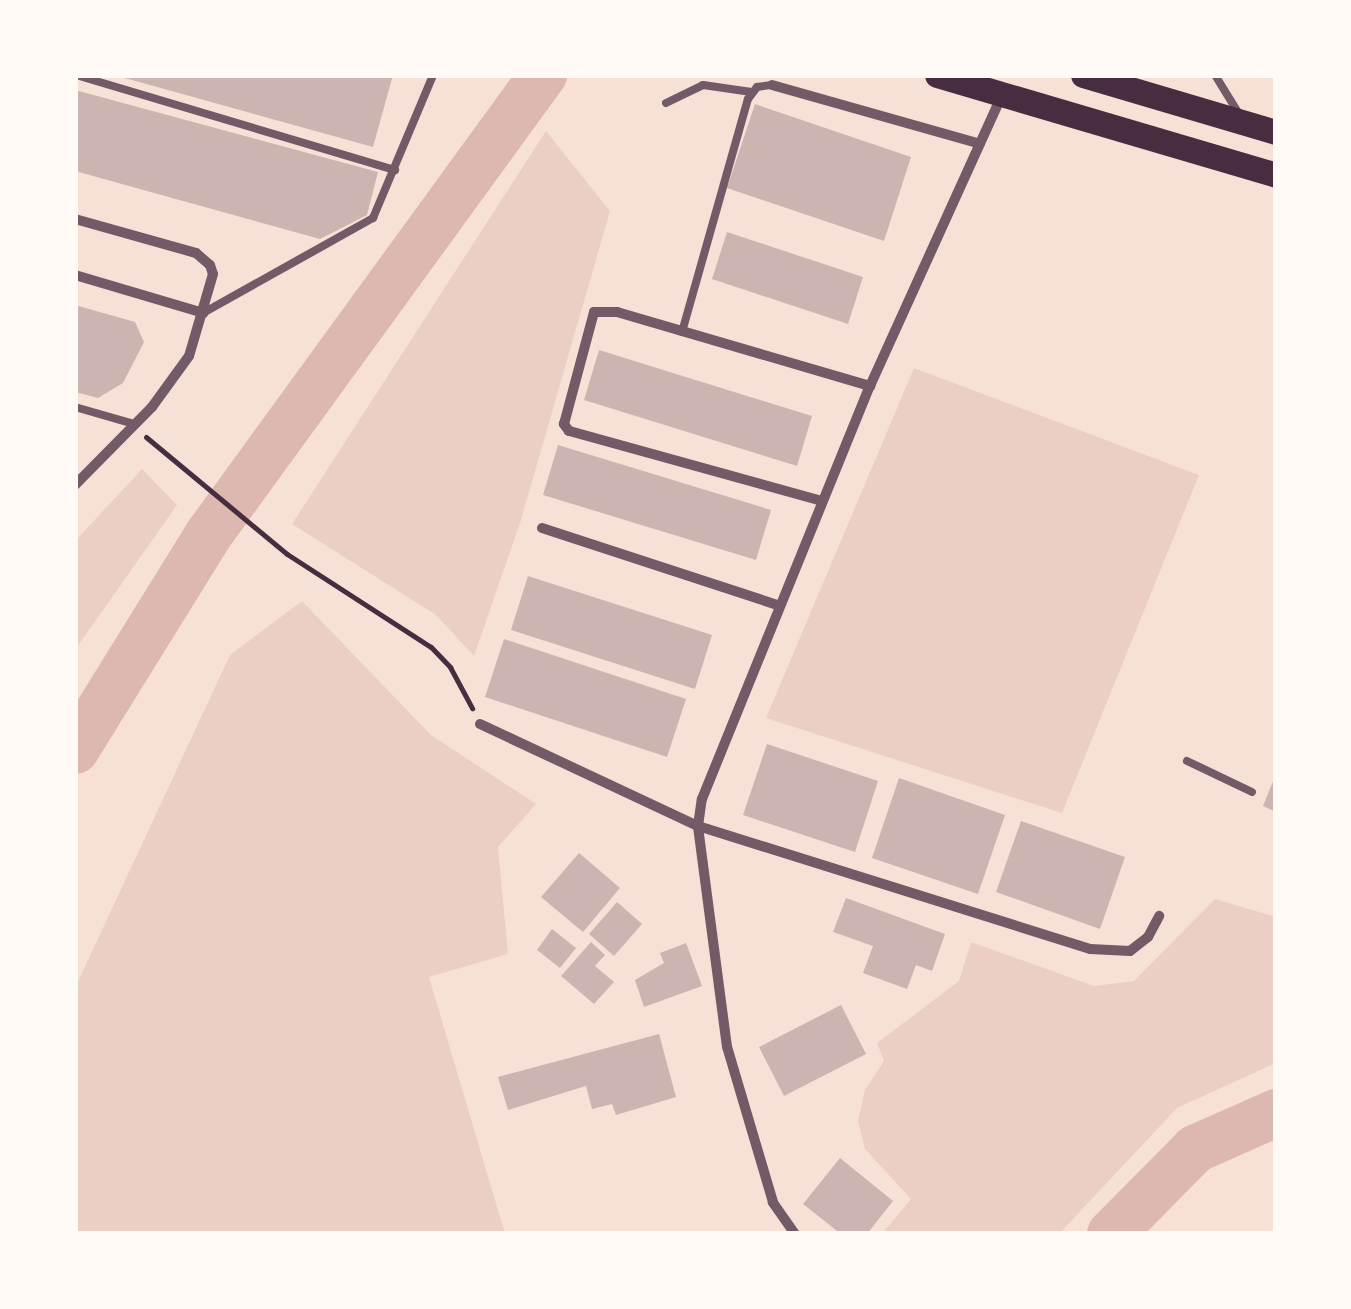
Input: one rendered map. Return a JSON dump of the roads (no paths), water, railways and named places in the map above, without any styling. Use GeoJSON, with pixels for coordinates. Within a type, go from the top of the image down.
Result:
{"type":"FeatureCollection","features":[{"type":"Feature","properties":{"kind":"main road"},"geometry":{"type":"LineString","coordinates":[[936,75],[1276,175]]}},
{"type":"Feature","properties":{"kind":"main road"},"geometry":{"type":"LineString","coordinates":[[1083,75],[1276,132]]}},
{"type":"Feature","properties":{"kind":"street"},"geometry":{"type":"LineString","coordinates":[[772,85],[980,144]]}},
{"type":"Feature","properties":{"kind":"street"},"geometry":{"type":"LineString","coordinates":[[795,1234],[773,1202],[727,1046],[698,826],[702,799],[870,386],[1003,94]]}},
{"type":"Feature","properties":{"kind":"street"},"geometry":{"type":"LineString","coordinates":[[75,219],[204,258],[213,274],[189,356],[134,424],[75,485]]}},
{"type":"Feature","properties":{"kind":"street"},"geometry":{"type":"LineString","coordinates":[[75,275],[203,313]]}},
{"type":"Feature","properties":{"kind":"street"},"geometry":{"type":"LineString","coordinates":[[822,501],[566,429],[594,312],[618,312],[870,386]]}},
{"type":"Feature","properties":{"kind":"street"},"geometry":{"type":"LineString","coordinates":[[542,528],[780,606]]}},
{"type":"Feature","properties":{"kind":"street"},"geometry":{"type":"LineString","coordinates":[[480,724],[698,826],[1090,949],[1130,951],[1148,937],[1158,916]]}},
{"type":"Feature","properties":{"kind":"lane"},"geometry":{"type":"LineString","coordinates":[[76,75],[395,170]]}},
{"type":"Feature","properties":{"kind":"lane"},"geometry":{"type":"LineString","coordinates":[[203,313],[369,222],[395,170],[433,75]]}},
{"type":"Feature","properties":{"kind":"lane"},"geometry":{"type":"LineString","coordinates":[[1216,75],[1245,123]]}},
{"type":"Feature","properties":{"kind":"lane"},"geometry":{"type":"LineString","coordinates":[[666,102],[704,86],[751,92],[772,85]]}},
{"type":"Feature","properties":{"kind":"lane"},"geometry":{"type":"LineString","coordinates":[[682,332],[751,92]]}},
{"type":"Feature","properties":{"kind":"lane"},"geometry":{"type":"LineString","coordinates":[[75,407],[134,424]]}},
{"type":"Feature","properties":{"kind":"lane"},"geometry":{"type":"LineString","coordinates":[[1187,761],[1252,792]]}},
{"type":"Feature","properties":{"kind":"waterway"},"geometry":{"type":"LineString","coordinates":[[75,750],[209,534],[543,75]]}},
{"type":"Feature","properties":{"kind":"waterway"},"geometry":{"type":"LineString","coordinates":[[1111,1234],[1195,1149],[1276,1113]]}}]}
